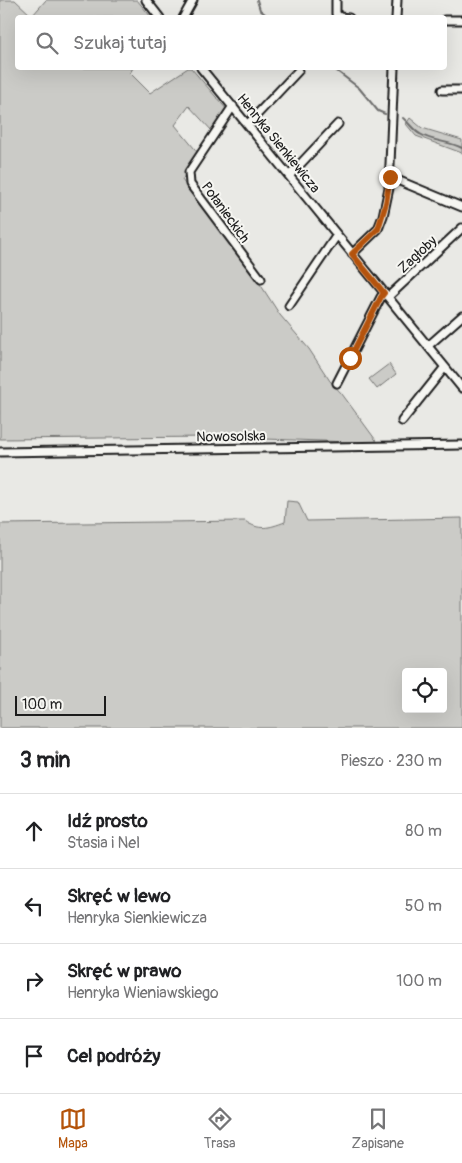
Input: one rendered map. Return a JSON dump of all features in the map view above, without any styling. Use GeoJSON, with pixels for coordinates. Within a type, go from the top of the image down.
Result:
{"type":"FeatureCollection","features":[{"type":"Feature","properties":{"kind":"street"},"geometry":{"type":"LineString","coordinates":[[146,0],[158,15]]}},
{"type":"Feature","properties":{"kind":"street"},"geometry":{"type":"LineString","coordinates":[[185,15],[193,0]]}},
{"type":"Feature","properties":{"kind":"street"},"geometry":{"type":"LineString","coordinates":[[336,0],[337,15]]}},
{"type":"Feature","properties":{"kind":"street"},"geometry":{"type":"LineString","coordinates":[[396,15],[397,0]]}},
{"type":"Feature","properties":{"kind":"street"},"geometry":{"type":"LineString","coordinates":[[447,20],[462,20]]}},
{"type":"Feature","properties":{"kind":"street","name":"Henryka Sienkiewicza"},"geometry":{"type":"LineString","coordinates":[[203,70],[462,388]]}},
{"type":"Feature","properties":{"kind":"street"},"geometry":{"type":"LineString","coordinates":[[352,254],[378,229],[386,203],[390,177],[394,70]]}},
{"type":"Feature","properties":{"kind":"street"},"geometry":{"type":"LineString","coordinates":[[248,124],[298,71]]}},
{"type":"Feature","properties":{"kind":"street"},"geometry":{"type":"LineString","coordinates":[[442,90],[462,90]]}},
{"type":"Feature","properties":{"kind":"street","name":"Połanieckich"},"geometry":{"type":"LineString","coordinates":[[233,106],[189,172],[190,184],[261,279]]}},
{"type":"Feature","properties":{"kind":"street"},"geometry":{"type":"LineString","coordinates":[[289,176],[338,124]]}},
{"type":"Feature","properties":{"kind":"street"},"geometry":{"type":"LineString","coordinates":[[390,177],[462,207]]}},
{"type":"Feature","properties":{"kind":"street","name":"Zagłoby"},"geometry":{"type":"LineString","coordinates":[[337,383],[381,297],[386,295],[462,228]]}},
{"type":"Feature","properties":{"kind":"street"},"geometry":{"type":"LineString","coordinates":[[289,306],[337,235]]}},
{"type":"Feature","properties":{"kind":"street"},"geometry":{"type":"LineString","coordinates":[[428,346],[462,316]]}},
{"type":"Feature","properties":{"kind":"street"},"geometry":{"type":"LineString","coordinates":[[402,421],[445,367]]}},
{"type":"Feature","properties":{"kind":"street","name":"Nowosolska"},"geometry":{"type":"LineString","coordinates":[[0,452],[462,446]]}},
{"type":"Feature","properties":{"kind":"shaded area"},"geometry":{"type":"Polygon","coordinates":[[[0,0],[15,0],[31,15],[15,15],[15,70],[132,70],[130,73],[150,93],[185,70],[193,70],[228,111],[213,132],[189,106],[175,125],[199,154],[182,180],[262,287],[280,315],[309,349],[330,381],[342,394],[378,443],[209,437],[0,439],[0,0]]]}},
{"type":"Feature","properties":{"kind":"shaded area"},"geometry":{"type":"Polygon","coordinates":[[[46,0],[137,0],[149,15],[33,15],[46,0]]]}},
{"type":"Feature","properties":{"kind":"shaded area"},"geometry":{"type":"Polygon","coordinates":[[[410,118],[422,128],[462,140],[462,153],[416,136],[406,124],[410,118]]]}},
{"type":"Feature","properties":{"kind":"shaded area"},"geometry":{"type":"Polygon","coordinates":[[[389,364],[396,374],[377,389],[369,379],[389,364]]]}},
{"type":"Feature","properties":{"kind":"shaded area"},"geometry":{"type":"Polygon","coordinates":[[[287,501],[298,502],[307,521],[462,518],[462,728],[0,728],[0,524],[245,521],[260,527],[274,526],[285,522],[287,501]]]}},
{"type":"Feature","properties":{"kind":"waterway"},"geometry":{"type":"LineString","coordinates":[[257,0],[260,10],[266,15]]}},
{"type":"Feature","properties":{"kind":"waterway"},"geometry":{"type":"LineString","coordinates":[[336,70],[359,88],[378,111],[385,114]]}},
{"type":"Feature","properties":{"kind":"waterway"},"geometry":{"type":"LineString","coordinates":[[403,118],[425,137],[462,148]]}},
{"type":"Feature","properties":{"kind":"route"},"geometry":{"type":"LineString","coordinates":[[350,358],[384,293],[352,254],[378,229],[383,216],[390,177]]}}]}
